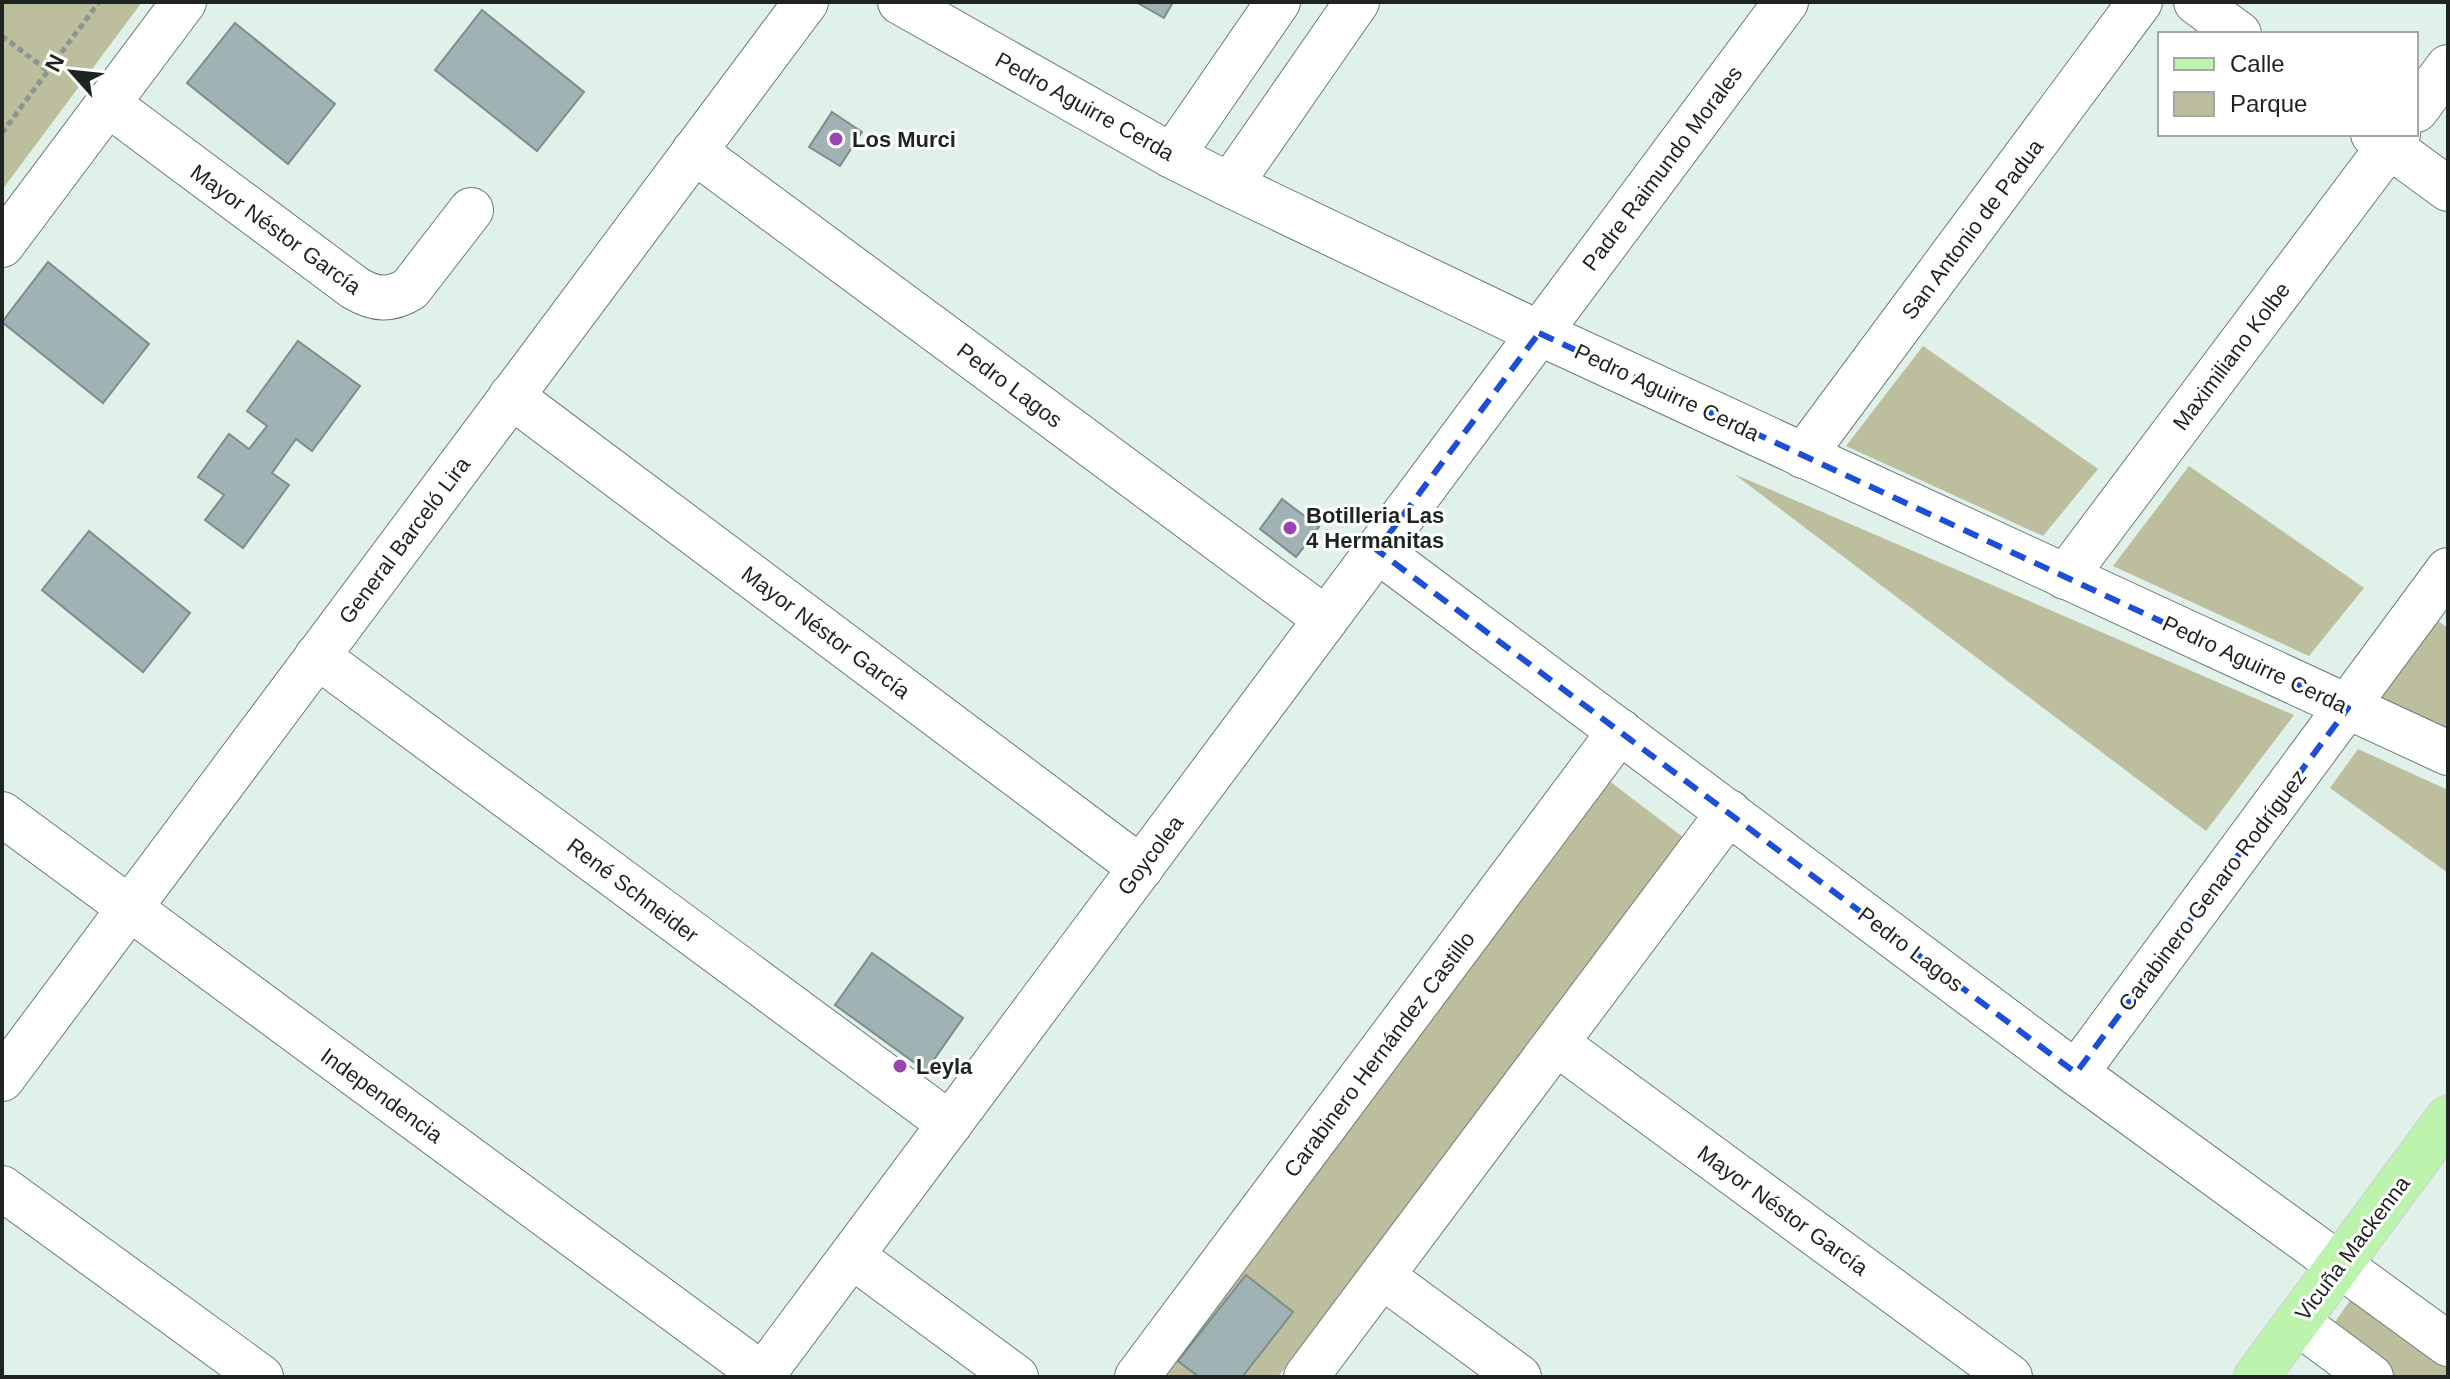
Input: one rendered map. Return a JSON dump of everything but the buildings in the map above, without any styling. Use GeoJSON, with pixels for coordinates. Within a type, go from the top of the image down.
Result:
{"type":"FeatureCollection","features":[{"type":"Feature","properties":{"kind":"main road","name":"Vicuña Mackenna"},"geometry":{"type":"LineString","coordinates":[[2256,1377],[2448,1118]]}},
{"type":"Feature","properties":{"kind":"street"},"geometry":{"type":"LineString","coordinates":[[2,245],[184,2]]}},
{"type":"Feature","properties":{"kind":"street","name":"General Barceló Lira"},"geometry":{"type":"LineString","coordinates":[[2,1079],[806,2]]}},
{"type":"Feature","properties":{"kind":"street","name":"Pedro Aguirre Cerda"},"geometry":{"type":"LineString","coordinates":[[900,2],[1172,156],[1230,185],[1539,333],[2448,753]]}},
{"type":"Feature","properties":{"kind":"street"},"geometry":{"type":"LineString","coordinates":[[1172,156],[1278,2]]}},
{"type":"Feature","properties":{"kind":"street"},"geometry":{"type":"LineString","coordinates":[[1230,185],[1357,2]]}},
{"type":"Feature","properties":{"kind":"street","name":"Padre Raimundo Morales"},"geometry":{"type":"LineString","coordinates":[[1539,333],[1786,2]]}},
{"type":"Feature","properties":{"kind":"street","name":"San Antonio de Padua"},"geometry":{"type":"LineString","coordinates":[[1803,456],[2140,2]]}},
{"type":"Feature","properties":{"kind":"street"},"geometry":{"type":"LineString","coordinates":[[2196,2],[2236,32]]}},
{"type":"Feature","properties":{"kind":"street"},"geometry":{"type":"LineString","coordinates":[[2418,107],[2448,67]]}},
{"type":"Feature","properties":{"kind":"street","name":"Mayor Néstor García"},"geometry":{"type":"LineString","coordinates":[[108,104],[355,288],[377,299],[400,295],[410,289],[471,210]]}},
{"type":"Feature","properties":{"kind":"street"},"geometry":{"type":"LineString","coordinates":[[2387,138],[2448,189]]}},
{"type":"Feature","properties":{"kind":"street","name":"Maximiliano Kolbe"},"geometry":{"type":"LineString","coordinates":[[2065,577],[2387,138]]}},
{"type":"Feature","properties":{"kind":"street","name":"Pedro Lagos"},"geometry":{"type":"LineString","coordinates":[[694,151],[1326,619]]}},
{"type":"Feature","properties":{"kind":"street","name":"Goycolea"},"geometry":{"type":"LineString","coordinates":[[762,1376],[1539,333]]}},
{"type":"Feature","properties":{"kind":"street","name":"Mayor Néstor García"},"geometry":{"type":"LineString","coordinates":[[511,396],[1141,868]]}},
{"type":"Feature","properties":{"kind":"street","name":"Pedro Lagos"},"geometry":{"type":"LineString","coordinates":[[1377,550],[2076,1073],[2448,1344]]}},
{"type":"Feature","properties":{"kind":"street","name":"Carabinero Genaro Rodríguez"},"geometry":{"type":"LineString","coordinates":[[2076,1073],[2448,570]]}},
{"type":"Feature","properties":{"kind":"street","name":"René Schneider"},"geometry":{"type":"LineString","coordinates":[[317,656],[950,1124]]}},
{"type":"Feature","properties":{"kind":"street","name":"Carabinero Hernández Castillo"},"geometry":{"type":"LineString","coordinates":[[1137,1377],[1620,731]]}},
{"type":"Feature","properties":{"kind":"street"},"geometry":{"type":"LineString","coordinates":[[1306,1377],[1729,812]]}},
{"type":"Feature","properties":{"kind":"street","name":"Independencia"},"geometry":{"type":"LineString","coordinates":[[2,814],[762,1376]]}},
{"type":"Feature","properties":{"kind":"street","name":"Mayor Néstor García"},"geometry":{"type":"LineString","coordinates":[[1556,1043],[2010,1377]]}},
{"type":"Feature","properties":{"kind":"street"},"geometry":{"type":"LineString","coordinates":[[2,1188],[261,1377]]}},
{"type":"Feature","properties":{"kind":"street"},"geometry":{"type":"LineString","coordinates":[[852,1256],[1016,1377]]}},
{"type":"Feature","properties":{"kind":"street"},"geometry":{"type":"LineString","coordinates":[[1382,1276],[1519,1377]]}},
{"type":"Feature","properties":{"kind":"street"},"geometry":{"type":"LineString","coordinates":[[2297,1322],[2371,1377]]}},
{"type":"Feature","properties":{"kind":"path"},"geometry":{"type":"LineString","coordinates":[[2,133],[99,2]]}},
{"type":"Feature","properties":{"kind":"path"},"geometry":{"type":"LineString","coordinates":[[2,36],[48,71]]}},
{"type":"Feature","properties":{"kind":"highlighted area"},"geometry":{"type":"Polygon","coordinates":[[[1539,333],[2348,708],[2076,1073],[1377,550],[1539,333]]]}},
{"type":"Feature","properties":{"kind":"green space"},"geometry":{"type":"Polygon","coordinates":[[[2,2],[142,2],[2,190],[2,2]]]}},
{"type":"Feature","properties":{"kind":"green space"},"geometry":{"type":"Polygon","coordinates":[[[1923,346],[2098,469],[2043,536],[1846,446],[1923,346]]]}},
{"type":"Feature","properties":{"kind":"green space"},"geometry":{"type":"Polygon","coordinates":[[[2189,466],[2364,588],[2309,656],[2113,566],[2189,466]]]}},
{"type":"Feature","properties":{"kind":"green space"},"geometry":{"type":"Polygon","coordinates":[[[1734,474],[2294,715],[2206,831],[1734,474]]]}},
{"type":"Feature","properties":{"kind":"green space"},"geometry":{"type":"Polygon","coordinates":[[[2435,619],[2448,628],[2448,729],[2380,698],[2435,619]]]}},
{"type":"Feature","properties":{"kind":"green space"},"geometry":{"type":"Polygon","coordinates":[[[2358,749],[2448,790],[2448,873],[2330,788],[2358,749]]]}},
{"type":"Feature","properties":{"kind":"green space"},"geometry":{"type":"Polygon","coordinates":[[[1604,777],[1688,841],[1278,1377],[1145,1377],[1604,777]]]}},
{"type":"Feature","properties":{"kind":"green space"},"geometry":{"type":"Polygon","coordinates":[[[2354,1295],[2448,1363],[2448,1377],[2396,1377],[2330,1329],[2354,1295]]]}},
{"type":"Feature","properties":{"kind":"place","name":"Los Murci"},"geometry":{"type":"Point","coordinates":[836,139]}},
{"type":"Feature","properties":{"kind":"place","name":"Botilleria Las 4 Hermanitas"},"geometry":{"type":"Point","coordinates":[1290,528]}},
{"type":"Feature","properties":{"kind":"place","name":"Leyla"},"geometry":{"type":"Point","coordinates":[900,1066]}}]}
